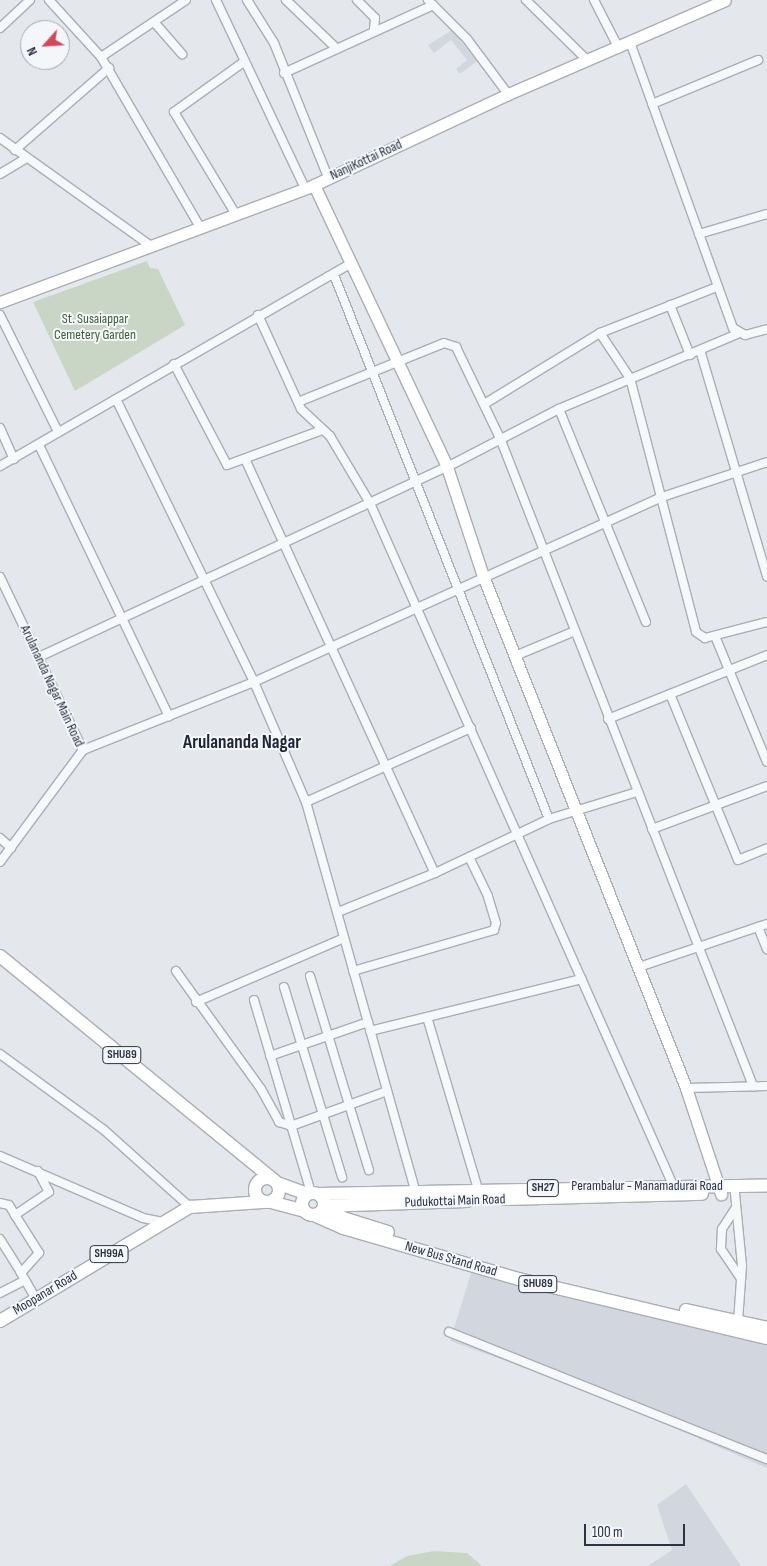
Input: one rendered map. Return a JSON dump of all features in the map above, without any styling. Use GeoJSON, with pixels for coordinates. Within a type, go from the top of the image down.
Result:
{"type":"FeatureCollection","features":[{"type":"Feature","properties":{"kind":"main road","name":"SHU89"},"geometry":{"type":"LineString","coordinates":[[0,956],[245,1154],[275,1181],[312,1193]]}},
{"type":"Feature","properties":{"kind":"main road","name":"SHU89"},"geometry":{"type":"LineString","coordinates":[[245,1154],[256,1187],[267,1202],[309,1213]]}},
{"type":"Feature","properties":{"kind":"main road","name":"Moopanar Road"},"geometry":{"type":"LineString","coordinates":[[225,1205],[256,1187],[275,1181]]}},
{"type":"Feature","properties":{"kind":"main road"},"geometry":{"type":"LineString","coordinates":[[267,1202],[279,1194],[275,1181]]}},
{"type":"Feature","properties":{"kind":"main road","name":"Perambalur - Manamadurai Road"},"geometry":{"type":"LineString","coordinates":[[312,1193],[416,1198],[479,1193],[673,1185],[721,1190],[767,1185]]}},
{"type":"Feature","properties":{"kind":"main road","name":"Pudukottai Main Road"},"geometry":{"type":"LineString","coordinates":[[324,1206],[416,1198],[584,1190],[721,1190],[735,1194],[767,1193]]}},
{"type":"Feature","properties":{"kind":"main road"},"geometry":{"type":"LineString","coordinates":[[312,1193],[324,1206],[309,1213],[301,1204],[312,1193]]}},
{"type":"Feature","properties":{"kind":"main road","name":"Moopanar Road"},"geometry":{"type":"LineString","coordinates":[[0,1321],[162,1222],[190,1207],[267,1202]]}},
{"type":"Feature","properties":{"kind":"main road","name":"New Bus Stand Road"},"geometry":{"type":"LineString","coordinates":[[324,1206],[343,1218],[490,1263],[767,1328]]}},
{"type":"Feature","properties":{"kind":"main road","name":"New Bus Stand Road"},"geometry":{"type":"LineString","coordinates":[[309,1213],[343,1228],[519,1279],[767,1338]]}},
{"type":"Feature","properties":{"kind":"street"},"geometry":{"type":"LineString","coordinates":[[0,28],[30,0]]}},
{"type":"Feature","properties":{"kind":"street"},"geometry":{"type":"LineString","coordinates":[[49,0],[102,57],[200,227]]}},
{"type":"Feature","properties":{"kind":"street"},"geometry":{"type":"LineString","coordinates":[[216,0],[245,62],[351,263],[447,467],[483,576],[686,1088],[721,1190]]}},
{"type":"Feature","properties":{"kind":"street"},"geometry":{"type":"LineString","coordinates":[[247,0],[274,43],[284,73],[328,177]]}},
{"type":"Feature","properties":{"kind":"street"},"geometry":{"type":"LineString","coordinates":[[286,0],[336,48]]}},
{"type":"Feature","properties":{"kind":"street"},"geometry":{"type":"LineString","coordinates":[[357,0],[375,18],[374,30]]}},
{"type":"Feature","properties":{"kind":"street"},"geometry":{"type":"LineString","coordinates":[[526,0],[586,59]]}},
{"type":"Feature","properties":{"kind":"street"},"geometry":{"type":"LineString","coordinates":[[594,0],[617,45]]}},
{"type":"Feature","properties":{"kind":"street","name":"NanjiKottai Road"},"geometry":{"type":"LineString","coordinates":[[0,302],[154,248],[235,213],[310,186],[617,45],[630,42],[725,0]]}},
{"type":"Feature","properties":{"kind":"street"},"geometry":{"type":"LineString","coordinates":[[102,57],[185,1]]}},
{"type":"Feature","properties":{"kind":"street"},"geometry":{"type":"LineString","coordinates":[[284,73],[374,30],[404,22],[430,2],[467,39],[508,94]]}},
{"type":"Feature","properties":{"kind":"street"},"geometry":{"type":"LineString","coordinates":[[154,22],[182,54]]}},
{"type":"Feature","properties":{"kind":"street"},"geometry":{"type":"LineString","coordinates":[[630,42],[717,287],[737,334]]}},
{"type":"Feature","properties":{"kind":"street"},"geometry":{"type":"LineString","coordinates":[[652,104],[758,60]]}},
{"type":"Feature","properties":{"kind":"street"},"geometry":{"type":"LineString","coordinates":[[235,213],[174,112],[245,62]]}},
{"type":"Feature","properties":{"kind":"street"},"geometry":{"type":"LineString","coordinates":[[15,150],[109,68]]}},
{"type":"Feature","properties":{"kind":"street"},"geometry":{"type":"LineString","coordinates":[[0,138],[154,248]]}},
{"type":"Feature","properties":{"kind":"street"},"geometry":{"type":"LineString","coordinates":[[0,174],[27,158]]}},
{"type":"Feature","properties":{"kind":"street"},"geometry":{"type":"LineString","coordinates":[[699,234],[767,214]]}},
{"type":"Feature","properties":{"kind":"street"},"geometry":{"type":"LineString","coordinates":[[0,466],[39,445],[258,315],[334,275],[351,263]]}},
{"type":"Feature","properties":{"kind":"street"},"geometry":{"type":"LineString","coordinates":[[334,275],[549,819]]}},
{"type":"Feature","properties":{"kind":"street"},"geometry":{"type":"LineString","coordinates":[[486,403],[600,333],[717,287]]}},
{"type":"Feature","properties":{"kind":"street"},"geometry":{"type":"LineString","coordinates":[[670,304],[690,355]]}},
{"type":"Feature","properties":{"kind":"street"},"geometry":{"type":"LineString","coordinates":[[0,314],[58,432]]}},
{"type":"Feature","properties":{"kind":"street"},"geometry":{"type":"LineString","coordinates":[[258,315],[298,402],[341,450],[370,503],[673,1185]]}},
{"type":"Feature","properties":{"kind":"street"},"geometry":{"type":"LineString","coordinates":[[39,657],[447,467],[559,409],[737,334],[767,329]]}},
{"type":"Feature","properties":{"kind":"street"},"geometry":{"type":"LineString","coordinates":[[600,333],[630,378],[659,498],[696,632],[705,638],[767,622]]}},
{"type":"Feature","properties":{"kind":"street"},"geometry":{"type":"LineString","coordinates":[[298,402],[372,371],[399,364],[450,343],[486,403],[697,946],[754,1086]]}},
{"type":"Feature","properties":{"kind":"street"},"geometry":{"type":"LineString","coordinates":[[700,350],[738,471],[767,576]]}},
{"type":"Feature","properties":{"kind":"street"},"geometry":{"type":"LineString","coordinates":[[174,364],[222,460],[232,466],[322,430]]}},
{"type":"Feature","properties":{"kind":"street"},"geometry":{"type":"LineString","coordinates":[[116,399],[206,580],[254,682],[306,802],[416,1198]]}},
{"type":"Feature","properties":{"kind":"street"},"geometry":{"type":"LineString","coordinates":[[559,409],[646,622]]}},
{"type":"Feature","properties":{"kind":"street"},"geometry":{"type":"LineString","coordinates":[[0,428],[14,459]]}},
{"type":"Feature","properties":{"kind":"street"},"geometry":{"type":"LineString","coordinates":[[39,445],[169,716]]}},
{"type":"Feature","properties":{"kind":"street"},"geometry":{"type":"LineString","coordinates":[[246,460],[286,542],[435,873]]}},
{"type":"Feature","properties":{"kind":"street"},"geometry":{"type":"LineString","coordinates":[[83,750],[254,682],[542,548],[659,498],[767,462]]}},
{"type":"Feature","properties":{"kind":"street","name":"Arulananda Nagar Main Road"},"geometry":{"type":"LineString","coordinates":[[0,577],[83,750],[0,862]]}},
{"type":"Feature","properties":{"kind":"street"},"geometry":{"type":"LineString","coordinates":[[515,656],[575,631]]}},
{"type":"Feature","properties":{"kind":"street"},"geometry":{"type":"LineString","coordinates":[[715,636],[767,762]]}},
{"type":"Feature","properties":{"kind":"street"},"geometry":{"type":"LineString","coordinates":[[608,718],[767,655]]}},
{"type":"Feature","properties":{"kind":"street"},"geometry":{"type":"LineString","coordinates":[[670,694],[738,860],[767,848]]}},
{"type":"Feature","properties":{"kind":"street"},"geometry":{"type":"LineString","coordinates":[[306,802],[387,768],[471,728]]}},
{"type":"Feature","properties":{"kind":"street"},"geometry":{"type":"LineString","coordinates":[[652,829],[767,786]]}},
{"type":"Feature","properties":{"kind":"street"},"geometry":{"type":"LineString","coordinates":[[338,912],[435,873],[549,819],[637,792]]}},
{"type":"Feature","properties":{"kind":"street"},"geometry":{"type":"LineString","coordinates":[[0,838],[11,848]]}},
{"type":"Feature","properties":{"kind":"street"},"geometry":{"type":"LineString","coordinates":[[353,971],[494,930],[496,923],[488,896],[469,857]]}},
{"type":"Feature","properties":{"kind":"street"},"geometry":{"type":"LineString","coordinates":[[638,967],[767,924]]}},
{"type":"Feature","properties":{"kind":"street"},"geometry":{"type":"LineString","coordinates":[[758,927],[767,949]]}},
{"type":"Feature","properties":{"kind":"street"},"geometry":{"type":"LineString","coordinates":[[196,1002],[344,938]]}},
{"type":"Feature","properties":{"kind":"street"},"geometry":{"type":"LineString","coordinates":[[176,971],[196,1002],[261,1089],[272,1118],[291,1126],[387,1091]]}},
{"type":"Feature","properties":{"kind":"street"},"geometry":{"type":"LineString","coordinates":[[310,976],[369,1170]]}},
{"type":"Feature","properties":{"kind":"street"},"geometry":{"type":"LineString","coordinates":[[370,1032],[582,980]]}},
{"type":"Feature","properties":{"kind":"street"},"geometry":{"type":"LineString","coordinates":[[284,987],[342,1178]]}},
{"type":"Feature","properties":{"kind":"street"},"geometry":{"type":"LineString","coordinates":[[254,1000],[312,1193]]}},
{"type":"Feature","properties":{"kind":"street"},"geometry":{"type":"LineString","coordinates":[[427,1017],[479,1193]]}},
{"type":"Feature","properties":{"kind":"street"},"geometry":{"type":"LineString","coordinates":[[270,1056],[368,1022]]}},
{"type":"Feature","properties":{"kind":"street"},"geometry":{"type":"LineString","coordinates":[[0,1054],[103,1129],[190,1207]]}},
{"type":"Feature","properties":{"kind":"street"},"geometry":{"type":"LineString","coordinates":[[686,1088],[767,1086]]}},
{"type":"Feature","properties":{"kind":"street"},"geometry":{"type":"LineString","coordinates":[[0,1156],[38,1170],[143,1218],[162,1222]]}},
{"type":"Feature","properties":{"kind":"street"},"geometry":{"type":"LineString","coordinates":[[15,1215],[49,1192],[38,1170]]}},
{"type":"Feature","properties":{"kind":"street"},"geometry":{"type":"LineString","coordinates":[[735,1194],[741,1280],[738,1322]]}},
{"type":"Feature","properties":{"kind":"street"},"geometry":{"type":"LineString","coordinates":[[0,1203],[9,1205],[39,1253],[23,1277],[0,1292]]}},
{"type":"Feature","properties":{"kind":"street"},"geometry":{"type":"LineString","coordinates":[[736,1208],[722,1229],[721,1249],[741,1280]]}},
{"type":"Feature","properties":{"kind":"street"},"geometry":{"type":"LineString","coordinates":[[0,1240],[36,1299]]}},
{"type":"Feature","properties":{"kind":"street"},"geometry":{"type":"LineString","coordinates":[[449,1332],[767,1459]]}},
{"type":"Feature","properties":{"kind":"shaded area"},"geometry":{"type":"Polygon","coordinates":[[[452,30],[477,61],[460,74],[456,69],[467,60],[451,40],[434,53],[428,45],[452,30]]]}},
{"type":"Feature","properties":{"kind":"shaded area"},"geometry":{"type":"Polygon","coordinates":[[[473,1267],[767,1344],[767,1468],[586,1390],[450,1341],[473,1267]]]}},
{"type":"Feature","properties":{"kind":"shaded area"},"geometry":{"type":"Polygon","coordinates":[[[686,1484],[741,1566],[648,1566],[672,1550],[657,1505],[686,1484]]]}},
{"type":"Feature","properties":{"kind":"green space","name":"St. Susaiappar Cemetery Garden"},"geometry":{"type":"Polygon","coordinates":[[[147,261],[150,268],[158,269],[185,325],[75,391],[33,302],[147,261]]]}},
{"type":"Feature","properties":{"kind":"green space"},"geometry":{"type":"Polygon","coordinates":[[[434,1551],[467,1553],[482,1566],[390,1566],[407,1556],[434,1551]]]}},
{"type":"Feature","properties":{"kind":"district","name":"Arulananda Nagar"},"geometry":{"type":"Point","coordinates":[242,743]}}]}
